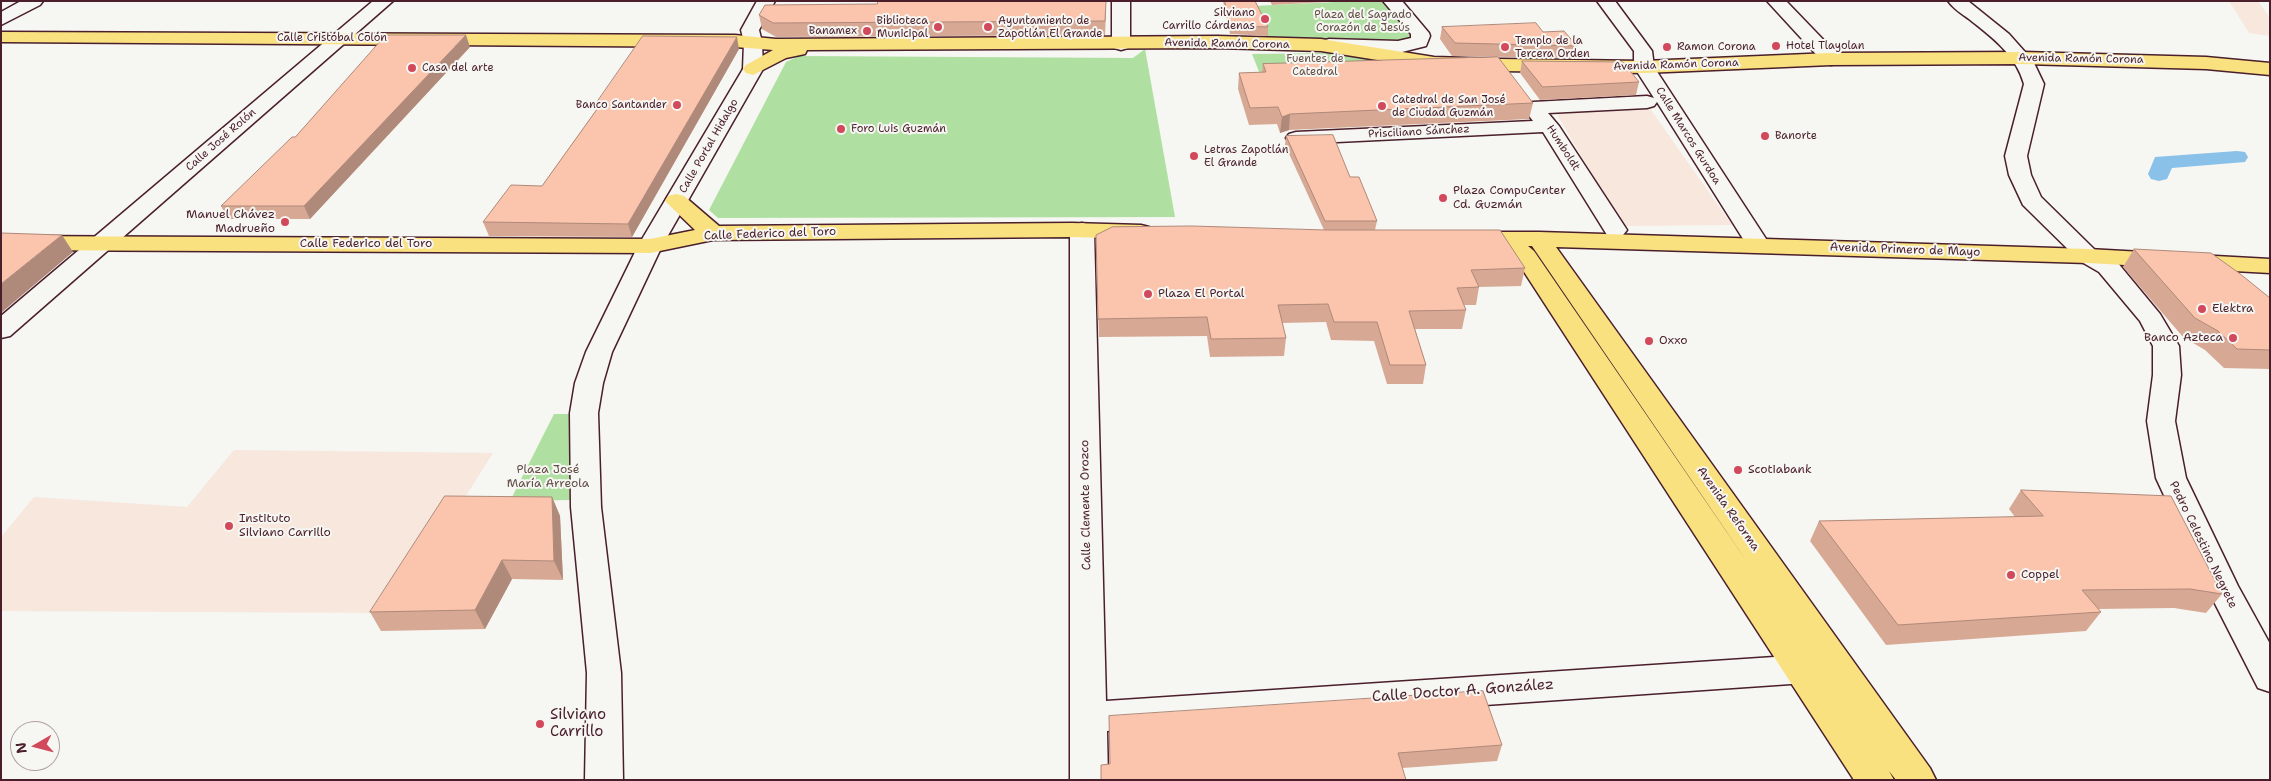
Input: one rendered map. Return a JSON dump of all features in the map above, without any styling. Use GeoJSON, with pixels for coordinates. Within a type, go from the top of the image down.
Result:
{"type":"FeatureCollection","features":[{"type":"Feature","properties":{"kind":"main road","name":"Calle Cristóbal Colón"},"geometry":{"type":"LineString","coordinates":[[1,37],[753,42]]}},
{"type":"Feature","properties":{"kind":"main road","name":"Avenida Ramón Corona"},"geometry":{"type":"LineString","coordinates":[[753,42],[776,45],[1217,42],[1321,45],[1434,63],[1644,67],[1831,59],[2023,58],[2206,62],[2270,69]]}},
{"type":"Feature","properties":{"kind":"main road"},"geometry":{"type":"LineString","coordinates":[[753,69],[780,54],[819,44]]}},
{"type":"Feature","properties":{"kind":"main road"},"geometry":{"type":"LineString","coordinates":[[676,201],[713,233]]}},
{"type":"Feature","properties":{"kind":"main road","name":"Calle Federico del Toro"},"geometry":{"type":"LineString","coordinates":[[1,242],[650,246],[713,233],[1082,230],[1160,233]]}},
{"type":"Feature","properties":{"kind":"main road"},"geometry":{"type":"LineString","coordinates":[[1447,239],[1539,239]]}},
{"type":"Feature","properties":{"kind":"main road","name":"Avenida Reforma"},"geometry":{"type":"LineString","coordinates":[[1503,239],[1526,256],[1876,780]]}},
{"type":"Feature","properties":{"kind":"main road","name":"Avenida Primero de Mayo"},"geometry":{"type":"LineString","coordinates":[[1539,239],[2088,256],[2270,266]]}},
{"type":"Feature","properties":{"kind":"main road","name":"Avenida Reforma"},"geometry":{"type":"LineString","coordinates":[[1539,239],[1917,780]]}},
{"type":"Feature","properties":{"kind":"street"},"geometry":{"type":"LineString","coordinates":[[1,20],[34,1]]}},
{"type":"Feature","properties":{"kind":"street","name":"Calle José Rolón"},"geometry":{"type":"LineString","coordinates":[[1,330],[384,1]]}},
{"type":"Feature","properties":{"kind":"street"},"geometry":{"type":"LineString","coordinates":[[753,69],[753,42],[750,30],[766,1]]}},
{"type":"Feature","properties":{"kind":"street"},"geometry":{"type":"LineString","coordinates":[[1120,44],[1121,1]]}},
{"type":"Feature","properties":{"kind":"street"},"geometry":{"type":"LineString","coordinates":[[1321,45],[1398,47],[1419,42],[1420,33],[1392,1]]}},
{"type":"Feature","properties":{"kind":"street","name":"Calle Marcos Gurdoa"},"geometry":{"type":"LineString","coordinates":[[1606,1],[1643,52],[1644,67],[1758,245]]}},
{"type":"Feature","properties":{"kind":"street"},"geometry":{"type":"LineString","coordinates":[[1776,1],[1831,59]]}},
{"type":"Feature","properties":{"kind":"street"},"geometry":{"type":"LineString","coordinates":[[1957,1],[2023,58]]}},
{"type":"Feature","properties":{"kind":"street","name":"Pedro Celestino Negrete"},"geometry":{"type":"LineString","coordinates":[[2023,58],[2033,75],[2034,84],[2016,156],[2020,175],[2031,200],[2088,256],[2108,267],[2151,319],[2166,346],[2167,375],[2161,421],[2171,478],[2222,586],[2270,678]]}},
{"type":"Feature","properties":{"kind":"street","name":"Calle Portal Hidalgo"},"geometry":{"type":"LineString","coordinates":[[604,780],[604,672],[586,507],[584,413],[589,383],[600,352],[650,246],[753,69]]}},
{"type":"Feature","properties":{"kind":"street","name":"Humboldt"},"geometry":{"type":"LineString","coordinates":[[1615,230],[1549,126],[1519,90],[1647,102]]}},
{"type":"Feature","properties":{"kind":"street","name":"Prisciliano Sánchez"},"geometry":{"type":"LineString","coordinates":[[1289,138],[1549,126]]}},
{"type":"Feature","properties":{"kind":"street","name":"Calle Clemente Orozco"},"geometry":{"type":"LineString","coordinates":[[1082,230],[1089,780]]}},
{"type":"Feature","properties":{"kind":"street","name":"Calle Doctor A. González"},"geometry":{"type":"LineString","coordinates":[[1088,717],[1838,666]]}},
{"type":"Feature","properties":{"kind":"shaded area"},"geometry":{"type":"Polygon","coordinates":[[[2229,1],[2258,1],[2270,18],[2270,36],[2249,33],[2229,1]]]}},
{"type":"Feature","properties":{"kind":"shaded area"},"geometry":{"type":"Polygon","coordinates":[[[1651,110],[1732,225],[1622,226],[1555,111],[1651,110]]]}},
{"type":"Feature","properties":{"kind":"shaded area","name":"Instituto Silviano Carrillo"},"geometry":{"type":"Polygon","coordinates":[[[234,450],[493,453],[392,613],[1,611],[1,537],[34,497],[187,507],[234,450]]]}},
{"type":"Feature","properties":{"kind":"green space","name":"Plaza del Sagrado Corazón de Jesús"},"geometry":{"type":"Polygon","coordinates":[[[1385,1],[1411,32],[1413,38],[1406,42],[1269,38],[1254,6],[1385,1]]]}},
{"type":"Feature","properties":{"kind":"green space"},"geometry":{"type":"Polygon","coordinates":[[[1145,49],[1175,217],[718,218],[709,210],[786,62],[799,56],[1133,58],[1145,49]]]}},
{"type":"Feature","properties":{"kind":"green space","name":"Fuentes de Catedral"},"geometry":{"type":"Polygon","coordinates":[[[1328,53],[1467,72],[1262,79],[1252,54],[1328,53]]]}},
{"type":"Feature","properties":{"kind":"green space","name":"Plaza José María Arreola"},"geometry":{"type":"Polygon","coordinates":[[[554,414],[573,414],[570,500],[510,501],[554,414]]]}},
{"type":"Feature","properties":{"kind":"building"},"geometry":{"type":"Polygon","coordinates":[[[878,1],[1106,1],[1105,21],[773,23],[759,15],[765,5],[877,4],[878,1]]]}},
{"type":"Feature","properties":{"kind":"building"},"geometry":{"type":"Polygon","coordinates":[[[1225,1],[1255,1],[1268,27],[1231,26],[1225,1]]]}},
{"type":"Feature","properties":{"kind":"building"},"geometry":{"type":"Polygon","coordinates":[[[1536,23],[1543,32],[1564,31],[1577,46],[1455,43],[1442,27],[1536,23]]]}},
{"type":"Feature","properties":{"kind":"building"},"geometry":{"type":"Polygon","coordinates":[[[386,35],[466,35],[304,206],[221,206],[292,137],[295,137],[386,35]]]}},
{"type":"Feature","properties":{"kind":"building"},"geometry":{"type":"Polygon","coordinates":[[[643,36],[737,37],[628,224],[483,222],[511,185],[542,186],[600,105],[595,105],[643,36]]]}},
{"type":"Feature","properties":{"kind":"building","name":"Catedral de San José de Ciudad Guzmán"},"geometry":{"type":"Polygon","coordinates":[[[1498,57],[1533,103],[1290,114],[1282,117],[1278,107],[1250,108],[1239,73],[1266,72],[1263,64],[1498,57]]]}},
{"type":"Feature","properties":{"kind":"building"},"geometry":{"type":"Polygon","coordinates":[[[1522,61],[1623,62],[1639,82],[1543,87],[1522,61]]]}},
{"type":"Feature","properties":{"kind":"building"},"geometry":{"type":"Polygon","coordinates":[[[1333,135],[1350,177],[1359,177],[1377,221],[1325,221],[1286,136],[1333,135]]]}},
{"type":"Feature","properties":{"kind":"building"},"geometry":{"type":"Polygon","coordinates":[[[1192,226],[1326,230],[1500,230],[1525,268],[1471,270],[1479,287],[1457,288],[1466,310],[1409,311],[1426,365],[1390,365],[1377,322],[1334,322],[1328,304],[1278,305],[1286,338],[1211,339],[1207,317],[1098,319],[1096,235],[1112,227],[1192,226]]]}},
{"type":"Feature","properties":{"kind":"building"},"geometry":{"type":"Polygon","coordinates":[[[1,233],[62,235],[1,284],[1,233]]]}},
{"type":"Feature","properties":{"kind":"building"},"geometry":{"type":"Polygon","coordinates":[[[2134,249],[2211,253],[2239,273],[2270,298],[2270,350],[2237,349],[2218,331],[2195,318],[2134,249]]]}},
{"type":"Feature","properties":{"kind":"building","name":"Coppel"},"geometry":{"type":"Polygon","coordinates":[[[2021,490],[2171,496],[2222,594],[2190,589],[2082,590],[2101,612],[1898,625],[1819,521],[2043,516],[2021,490]]]}},
{"type":"Feature","properties":{"kind":"building"},"geometry":{"type":"Polygon","coordinates":[[[445,496],[552,497],[554,561],[502,560],[475,610],[370,612],[445,496]]]}},
{"type":"Feature","properties":{"kind":"building"},"geometry":{"type":"Polygon","coordinates":[[[1483,691],[1502,745],[1398,753],[1406,780],[1101,780],[1101,765],[1110,764],[1109,716],[1483,691]]]}},
{"type":"Feature","properties":{"kind":"waterway"},"geometry":{"type":"LineString","coordinates":[[2159,174],[2163,162],[2237,157]]}},
{"type":"Feature","properties":{"kind":"place","name":"Silviano Carrillo Cárdenas"},"geometry":{"type":"Point","coordinates":[1265,19]}},
{"type":"Feature","properties":{"kind":"place","name":"Biblioteca Municipal"},"geometry":{"type":"Point","coordinates":[938,27]}},
{"type":"Feature","properties":{"kind":"place","name":"Ayuntamiento de Zapotlán El Grande"},"geometry":{"type":"Point","coordinates":[988,27]}},
{"type":"Feature","properties":{"kind":"place","name":"Banamex"},"geometry":{"type":"Point","coordinates":[867,31]}},
{"type":"Feature","properties":{"kind":"place","name":"Hotel Tlayolan"},"geometry":{"type":"Point","coordinates":[1776,46]}},
{"type":"Feature","properties":{"kind":"place","name":"Templo de la Tercera Orden"},"geometry":{"type":"Point","coordinates":[1505,47]}},
{"type":"Feature","properties":{"kind":"place","name":"Ramon Corona"},"geometry":{"type":"Point","coordinates":[1667,47]}},
{"type":"Feature","properties":{"kind":"place","name":"Casa del arte"},"geometry":{"type":"Point","coordinates":[412,68]}},
{"type":"Feature","properties":{"kind":"place","name":"Banco Santander"},"geometry":{"type":"Point","coordinates":[677,105]}},
{"type":"Feature","properties":{"kind":"place","name":"Catedral de San José de Ciudad Guzmán"},"geometry":{"type":"Point","coordinates":[1382,106]}},
{"type":"Feature","properties":{"kind":"place","name":"Foro Luis Guzmán"},"geometry":{"type":"Point","coordinates":[841,129]}},
{"type":"Feature","properties":{"kind":"place","name":"Banorte"},"geometry":{"type":"Point","coordinates":[1765,136]}},
{"type":"Feature","properties":{"kind":"place","name":"Letras Zapotlán El Grande"},"geometry":{"type":"Point","coordinates":[1194,156]}},
{"type":"Feature","properties":{"kind":"place","name":"Plaza CompuCenter Cd. Guzmán"},"geometry":{"type":"Point","coordinates":[1443,198]}},
{"type":"Feature","properties":{"kind":"place","name":"Manuel Chávez Madrueño"},"geometry":{"type":"Point","coordinates":[285,222]}},
{"type":"Feature","properties":{"kind":"place","name":"Plaza El Portal"},"geometry":{"type":"Point","coordinates":[1148,294]}},
{"type":"Feature","properties":{"kind":"place","name":"Elektra"},"geometry":{"type":"Point","coordinates":[2202,309]}},
{"type":"Feature","properties":{"kind":"place","name":"Banco Azteca"},"geometry":{"type":"Point","coordinates":[2233,338]}},
{"type":"Feature","properties":{"kind":"place","name":"Oxxo"},"geometry":{"type":"Point","coordinates":[1649,341]}},
{"type":"Feature","properties":{"kind":"place","name":"Scotiabank"},"geometry":{"type":"Point","coordinates":[1738,470]}},
{"type":"Feature","properties":{"kind":"place","name":"Instituto Silviano Carrillo"},"geometry":{"type":"Point","coordinates":[229,526]}},
{"type":"Feature","properties":{"kind":"place","name":"Coppel"},"geometry":{"type":"Point","coordinates":[2011,575]}},
{"type":"Feature","properties":{"kind":"place","name":"Silviano Carrillo"},"geometry":{"type":"Point","coordinates":[540,724]}}]}
